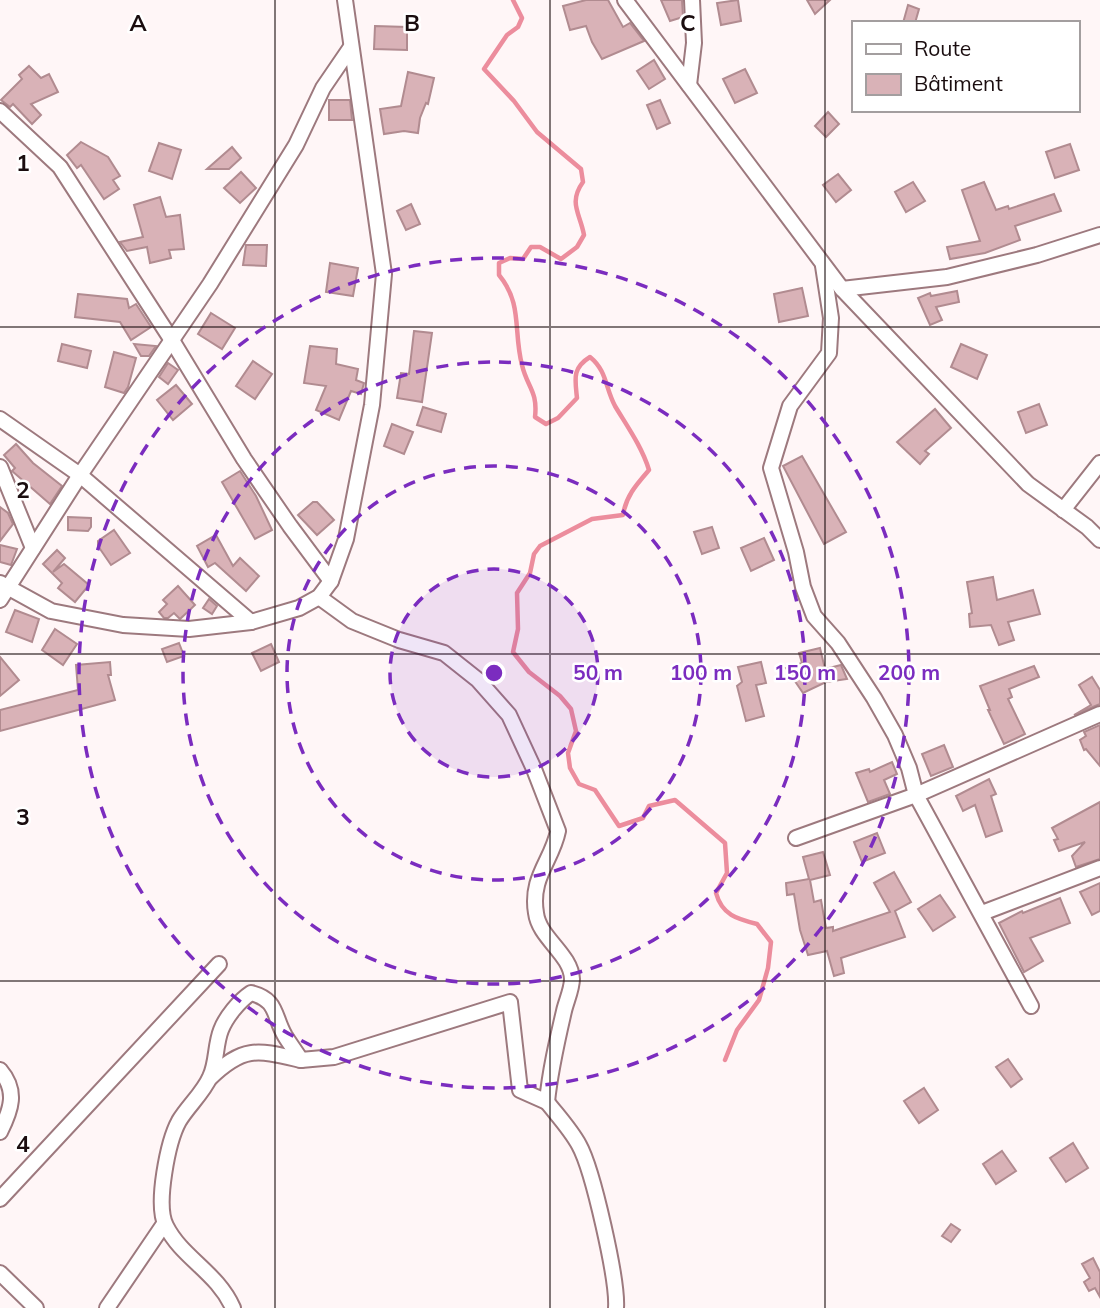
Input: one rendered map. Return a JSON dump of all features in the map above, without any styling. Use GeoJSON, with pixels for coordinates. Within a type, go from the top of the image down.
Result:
{"type":"FeatureCollection","features":[{"type":"Feature","properties":{"kind":"street"},"geometry":{"type":"LineString","coordinates":[[345,0],[384,274],[372,405],[346,539],[331,581],[319,597],[299,608],[251,622],[189,629],[123,625],[51,611],[3,590],[173,342],[296,145],[323,88],[351,47]]}},
{"type":"Feature","properties":{"kind":"street"},"geometry":{"type":"LineString","coordinates":[[625,0],[842,289],[1028,484],[1087,527],[1100,540]]}},
{"type":"Feature","properties":{"kind":"street"},"geometry":{"type":"LineString","coordinates":[[689,85],[694,43],[692,0]]}},
{"type":"Feature","properties":{"kind":"street"},"geometry":{"type":"LineString","coordinates":[[0,111],[60,167],[173,342],[244,459],[331,581]]}},
{"type":"Feature","properties":{"kind":"street"},"geometry":{"type":"LineString","coordinates":[[842,289],[947,277],[1100,236]]}},
{"type":"Feature","properties":{"kind":"street"},"geometry":{"type":"LineString","coordinates":[[823,266],[831,318],[829,353],[790,405],[771,468],[796,552],[803,587],[814,616],[838,643],[895,735],[909,768],[916,795],[1031,1006]]}},
{"type":"Feature","properties":{"kind":"street"},"geometry":{"type":"LineString","coordinates":[[0,419],[80,475],[251,622]]}},
{"type":"Feature","properties":{"kind":"street"},"geometry":{"type":"LineString","coordinates":[[1063,510],[1100,463]]}},
{"type":"Feature","properties":{"kind":"street"},"geometry":{"type":"LineString","coordinates":[[0,467],[33,548]]}},
{"type":"Feature","properties":{"kind":"street"},"geometry":{"type":"LineString","coordinates":[[319,597],[352,621],[399,640],[444,653],[478,680],[509,715],[534,769],[558,831],[556,841],[537,880],[536,914],[542,929],[566,963],[572,979],[549,1081],[548,1102]]}},
{"type":"Feature","properties":{"kind":"street"},"geometry":{"type":"LineString","coordinates":[[796,838],[916,795],[1100,714]]}},
{"type":"Feature","properties":{"kind":"street"},"geometry":{"type":"LineString","coordinates":[[982,913],[1100,868]]}},
{"type":"Feature","properties":{"kind":"street"},"geometry":{"type":"LineString","coordinates":[[0,1199],[219,964]]}},
{"type":"Feature","properties":{"kind":"street"},"geometry":{"type":"LineString","coordinates":[[209,1079],[221,1030],[242,999],[251,993],[265,997],[274,1008],[283,1033],[301,1060]]}},
{"type":"Feature","properties":{"kind":"street"},"geometry":{"type":"LineString","coordinates":[[233,1308],[226,1293],[206,1270],[183,1250],[164,1224],[162,1178],[178,1123],[209,1079],[228,1060],[248,1052],[301,1060],[334,1057],[510,1002],[520,1090],[548,1102],[580,1146],[606,1242],[617,1295],[616,1308]]}},
{"type":"Feature","properties":{"kind":"street"},"geometry":{"type":"LineString","coordinates":[[0,1069],[12,1090],[11,1110],[0,1132]]}},
{"type":"Feature","properties":{"kind":"street"},"geometry":{"type":"LineString","coordinates":[[107,1308],[164,1224]]}},
{"type":"Feature","properties":{"kind":"street"},"geometry":{"type":"LineString","coordinates":[[0,1273],[36,1308]]}},
{"type":"Feature","properties":{"kind":"building"},"geometry":{"type":"Polygon","coordinates":[[[586,0],[608,0],[623,27],[630,23],[644,41],[602,59],[586,26],[570,30],[563,6],[586,0]]]}},
{"type":"Feature","properties":{"kind":"building"},"geometry":{"type":"Polygon","coordinates":[[[661,0],[682,0],[683,17],[670,21],[661,0]]]}},
{"type":"Feature","properties":{"kind":"building"},"geometry":{"type":"Polygon","coordinates":[[[738,0],[741,21],[721,25],[717,3],[738,0]]]}},
{"type":"Feature","properties":{"kind":"building"},"geometry":{"type":"Polygon","coordinates":[[[807,0],[830,0],[815,14],[807,0]]]}},
{"type":"Feature","properties":{"kind":"building"},"geometry":{"type":"Polygon","coordinates":[[[908,5],[919,9],[916,21],[904,21],[908,5]]]}},
{"type":"Feature","properties":{"kind":"building"},"geometry":{"type":"Polygon","coordinates":[[[375,26],[407,27],[407,50],[374,49],[375,26]]]}},
{"type":"Feature","properties":{"kind":"building"},"geometry":{"type":"Polygon","coordinates":[[[654,60],[665,79],[649,89],[637,71],[654,60]]]}},
{"type":"Feature","properties":{"kind":"building"},"geometry":{"type":"Polygon","coordinates":[[[29,66],[41,78],[49,74],[58,92],[31,104],[41,115],[32,124],[13,104],[10,107],[1,100],[22,79],[19,75],[29,66]]]}},
{"type":"Feature","properties":{"kind":"building"},"geometry":{"type":"Polygon","coordinates":[[[745,69],[757,93],[735,103],[723,79],[745,69]]]}},
{"type":"Feature","properties":{"kind":"building"},"geometry":{"type":"Polygon","coordinates":[[[408,72],[434,78],[428,104],[426,103],[420,118],[418,133],[404,131],[384,134],[380,109],[401,106],[408,72]]]}},
{"type":"Feature","properties":{"kind":"building"},"geometry":{"type":"Polygon","coordinates":[[[329,100],[350,100],[352,120],[329,120],[329,100]]]}},
{"type":"Feature","properties":{"kind":"building"},"geometry":{"type":"Polygon","coordinates":[[[660,100],[670,123],[657,129],[647,105],[660,100]]]}},
{"type":"Feature","properties":{"kind":"building"},"geometry":{"type":"Polygon","coordinates":[[[828,112],[839,124],[826,137],[815,126],[828,112]]]}},
{"type":"Feature","properties":{"kind":"building"},"geometry":{"type":"Polygon","coordinates":[[[81,142],[108,157],[120,176],[113,180],[119,189],[104,199],[81,165],[77,168],[67,155],[81,142]]]}},
{"type":"Feature","properties":{"kind":"building"},"geometry":{"type":"Polygon","coordinates":[[[159,143],[181,150],[172,179],[149,171],[159,143]]]}},
{"type":"Feature","properties":{"kind":"building"},"geometry":{"type":"Polygon","coordinates":[[[1070,144],[1079,170],[1055,178],[1046,152],[1070,144]]]}},
{"type":"Feature","properties":{"kind":"building"},"geometry":{"type":"Polygon","coordinates":[[[232,147],[241,158],[229,169],[207,169],[232,147]]]}},
{"type":"Feature","properties":{"kind":"building"},"geometry":{"type":"Polygon","coordinates":[[[241,172],[256,188],[240,203],[224,188],[241,172]]]}},
{"type":"Feature","properties":{"kind":"building"},"geometry":{"type":"Polygon","coordinates":[[[838,174],[851,190],[836,202],[823,185],[838,174]]]}},
{"type":"Feature","properties":{"kind":"building"},"geometry":{"type":"Polygon","coordinates":[[[913,182],[925,201],[906,212],[895,192],[913,182]]]}},
{"type":"Feature","properties":{"kind":"building"},"geometry":{"type":"Polygon","coordinates":[[[984,182],[996,210],[1008,206],[1009,209],[1054,194],[1061,211],[1015,226],[1020,240],[985,253],[950,259],[947,247],[980,241],[962,190],[984,182]]]}},
{"type":"Feature","properties":{"kind":"building"},"geometry":{"type":"Polygon","coordinates":[[[160,197],[166,217],[180,215],[184,249],[169,250],[171,258],[150,263],[147,247],[127,251],[120,242],[143,237],[134,205],[160,197]]]}},
{"type":"Feature","properties":{"kind":"building"},"geometry":{"type":"Polygon","coordinates":[[[411,204],[420,224],[406,230],[397,211],[411,204]]]}},
{"type":"Feature","properties":{"kind":"building"},"geometry":{"type":"Polygon","coordinates":[[[246,245],[267,245],[266,266],[243,265],[246,245]]]}},
{"type":"Feature","properties":{"kind":"building"},"geometry":{"type":"Polygon","coordinates":[[[330,263],[358,268],[353,296],[326,292],[330,263]]]}},
{"type":"Feature","properties":{"kind":"building"},"geometry":{"type":"Polygon","coordinates":[[[802,288],[808,316],[779,322],[774,294],[802,288]]]}},
{"type":"Feature","properties":{"kind":"building"},"geometry":{"type":"Polygon","coordinates":[[[957,291],[959,302],[936,307],[942,320],[930,325],[918,298],[930,293],[931,296],[957,291]]]}},
{"type":"Feature","properties":{"kind":"building"},"geometry":{"type":"Polygon","coordinates":[[[78,294],[127,299],[129,308],[136,304],[151,327],[131,340],[120,322],[75,317],[78,294]]]}},
{"type":"Feature","properties":{"kind":"building"},"geometry":{"type":"Polygon","coordinates":[[[211,313],[235,328],[222,349],[198,334],[211,313]]]}},
{"type":"Feature","properties":{"kind":"building"},"geometry":{"type":"Polygon","coordinates":[[[414,331],[432,333],[422,402],[397,398],[401,373],[409,374],[414,331]]]}},
{"type":"Feature","properties":{"kind":"building"},"geometry":{"type":"Polygon","coordinates":[[[62,344],[91,351],[87,368],[58,361],[62,344]]]}},
{"type":"Feature","properties":{"kind":"building"},"geometry":{"type":"Polygon","coordinates":[[[134,344],[156,346],[149,356],[141,356],[134,344]]]}},
{"type":"Feature","properties":{"kind":"building"},"geometry":{"type":"Polygon","coordinates":[[[961,344],[987,355],[977,379],[951,367],[961,344]]]}},
{"type":"Feature","properties":{"kind":"building"},"geometry":{"type":"Polygon","coordinates":[[[310,346],[337,349],[336,364],[358,369],[356,380],[364,383],[361,394],[351,391],[339,420],[316,410],[326,386],[304,383],[310,346]]]}},
{"type":"Feature","properties":{"kind":"building"},"geometry":{"type":"Polygon","coordinates":[[[114,352],[136,358],[124,393],[105,387],[114,352]]]}},
{"type":"Feature","properties":{"kind":"building"},"geometry":{"type":"Polygon","coordinates":[[[253,361],[272,374],[255,399],[236,386],[253,361]]]}},
{"type":"Feature","properties":{"kind":"building"},"geometry":{"type":"Polygon","coordinates":[[[168,363],[178,370],[168,384],[159,377],[168,363]]]}},
{"type":"Feature","properties":{"kind":"building"},"geometry":{"type":"Polygon","coordinates":[[[176,385],[192,404],[173,420],[157,400],[176,385]]]}},
{"type":"Feature","properties":{"kind":"building"},"geometry":{"type":"Polygon","coordinates":[[[1039,404],[1047,425],[1026,433],[1018,412],[1039,404]]]}},
{"type":"Feature","properties":{"kind":"building"},"geometry":{"type":"Polygon","coordinates":[[[423,407],[446,414],[441,432],[417,425],[423,407]]]}},
{"type":"Feature","properties":{"kind":"building"},"geometry":{"type":"Polygon","coordinates":[[[935,409],[951,428],[925,451],[929,454],[920,464],[897,442],[935,409]]]}},
{"type":"Feature","properties":{"kind":"building"},"geometry":{"type":"Polygon","coordinates":[[[392,424],[413,432],[404,454],[384,446],[392,424]]]}},
{"type":"Feature","properties":{"kind":"building"},"geometry":{"type":"Polygon","coordinates":[[[16,444],[33,463],[62,486],[50,504],[12,471],[15,468],[4,455],[16,444]]]}},
{"type":"Feature","properties":{"kind":"building"},"geometry":{"type":"Polygon","coordinates":[[[802,456],[846,532],[824,544],[783,466],[802,456]]]}},
{"type":"Feature","properties":{"kind":"building"},"geometry":{"type":"Polygon","coordinates":[[[240,471],[256,496],[272,530],[255,539],[222,482],[240,471]]]}},
{"type":"Feature","properties":{"kind":"building"},"geometry":{"type":"Polygon","coordinates":[[[313,502],[317,502],[334,520],[317,535],[298,515],[313,502]]]}},
{"type":"Feature","properties":{"kind":"building"},"geometry":{"type":"Polygon","coordinates":[[[0,507],[8,513],[13,524],[0,541],[0,507]]]}},
{"type":"Feature","properties":{"kind":"building"},"geometry":{"type":"Polygon","coordinates":[[[68,517],[91,518],[91,527],[88,531],[68,530],[68,517]]]}},
{"type":"Feature","properties":{"kind":"building"},"geometry":{"type":"Polygon","coordinates":[[[712,527],[719,548],[702,554],[694,532],[712,527]]]}},
{"type":"Feature","properties":{"kind":"building"},"geometry":{"type":"Polygon","coordinates":[[[114,530],[130,553],[111,565],[98,546],[98,541],[114,530]]]}},
{"type":"Feature","properties":{"kind":"building"},"geometry":{"type":"Polygon","coordinates":[[[216,535],[233,566],[240,558],[259,576],[246,591],[215,563],[208,567],[197,546],[216,535]]]}},
{"type":"Feature","properties":{"kind":"building"},"geometry":{"type":"Polygon","coordinates":[[[764,538],[774,560],[751,571],[741,548],[764,538]]]}},
{"type":"Feature","properties":{"kind":"building"},"geometry":{"type":"Polygon","coordinates":[[[0,545],[17,549],[11,565],[0,562],[0,545]]]}},
{"type":"Feature","properties":{"kind":"building"},"geometry":{"type":"Polygon","coordinates":[[[57,550],[65,558],[53,572],[64,564],[89,585],[75,602],[58,588],[62,583],[43,564],[57,550]]]}},
{"type":"Feature","properties":{"kind":"building"},"geometry":{"type":"Polygon","coordinates":[[[993,577],[997,600],[1033,590],[1040,614],[1008,622],[1014,640],[999,645],[991,625],[970,627],[969,614],[972,613],[967,582],[993,577]]]}},
{"type":"Feature","properties":{"kind":"building"},"geometry":{"type":"Polygon","coordinates":[[[178,586],[195,605],[180,619],[174,613],[164,618],[159,612],[167,604],[163,600],[178,586]]]}},
{"type":"Feature","properties":{"kind":"building"},"geometry":{"type":"Polygon","coordinates":[[[209,599],[217,606],[212,614],[203,608],[209,599]]]}},
{"type":"Feature","properties":{"kind":"building"},"geometry":{"type":"Polygon","coordinates":[[[15,610],[39,619],[32,642],[6,632],[15,610]]]}},
{"type":"Feature","properties":{"kind":"building"},"geometry":{"type":"Polygon","coordinates":[[[55,629],[77,644],[63,665],[42,650],[55,629]]]}},
{"type":"Feature","properties":{"kind":"building"},"geometry":{"type":"Polygon","coordinates":[[[179,643],[184,656],[167,662],[162,649],[179,643]]]}},
{"type":"Feature","properties":{"kind":"building"},"geometry":{"type":"Polygon","coordinates":[[[271,644],[279,662],[261,671],[252,653],[271,644]]]}},
{"type":"Feature","properties":{"kind":"building"},"geometry":{"type":"Polygon","coordinates":[[[820,648],[825,669],[841,665],[847,679],[826,682],[803,693],[786,668],[802,663],[799,653],[820,648]]]}},
{"type":"Feature","properties":{"kind":"building"},"geometry":{"type":"Polygon","coordinates":[[[0,657],[19,680],[0,696],[0,657]]]}},
{"type":"Feature","properties":{"kind":"building"},"geometry":{"type":"Polygon","coordinates":[[[110,662],[111,675],[108,675],[115,700],[0,731],[0,710],[78,690],[76,665],[110,662]]]}},
{"type":"Feature","properties":{"kind":"building"},"geometry":{"type":"Polygon","coordinates":[[[761,662],[766,683],[756,685],[764,716],[746,721],[737,686],[742,682],[738,667],[761,662]]]}},
{"type":"Feature","properties":{"kind":"building"},"geometry":{"type":"Polygon","coordinates":[[[1034,666],[1039,677],[1009,689],[1012,697],[1008,699],[1025,734],[1004,744],[980,686],[1034,666]]]}},
{"type":"Feature","properties":{"kind":"building"},"geometry":{"type":"Polygon","coordinates":[[[1092,677],[1100,690],[1100,704],[1074,715],[1091,705],[1079,685],[1092,677]]]}},
{"type":"Feature","properties":{"kind":"building"},"geometry":{"type":"Polygon","coordinates":[[[1100,725],[1100,766],[1086,749],[1084,750],[1080,740],[1086,736],[1084,732],[1100,725]]]}},
{"type":"Feature","properties":{"kind":"building"},"geometry":{"type":"Polygon","coordinates":[[[944,745],[953,767],[931,776],[922,754],[944,745]]]}},
{"type":"Feature","properties":{"kind":"building"},"geometry":{"type":"Polygon","coordinates":[[[892,762],[897,774],[884,780],[890,794],[868,802],[856,773],[869,769],[870,772],[892,762]]]}},
{"type":"Feature","properties":{"kind":"building"},"geometry":{"type":"Polygon","coordinates":[[[989,779],[996,794],[991,796],[1002,831],[986,837],[975,805],[963,811],[956,796],[989,779]]]}},
{"type":"Feature","properties":{"kind":"building"},"geometry":{"type":"Polygon","coordinates":[[[1100,802],[1100,859],[1076,867],[1072,856],[1085,842],[1059,851],[1054,840],[1058,839],[1052,828],[1100,802]]]}},
{"type":"Feature","properties":{"kind":"building"},"geometry":{"type":"Polygon","coordinates":[[[877,833],[885,853],[862,862],[854,842],[877,833]]]}},
{"type":"Feature","properties":{"kind":"building"},"geometry":{"type":"Polygon","coordinates":[[[823,852],[830,875],[810,880],[814,902],[821,900],[826,928],[833,927],[833,931],[890,912],[874,883],[894,872],[911,902],[895,911],[905,937],[841,958],[844,973],[834,976],[827,951],[808,955],[800,930],[794,894],[787,895],[786,883],[809,879],[803,857],[823,852]]]}},
{"type":"Feature","properties":{"kind":"building"},"geometry":{"type":"Polygon","coordinates":[[[1100,883],[1100,911],[1092,915],[1080,892],[1100,883]]]}},
{"type":"Feature","properties":{"kind":"building"},"geometry":{"type":"Polygon","coordinates":[[[940,895],[955,917],[933,931],[918,909],[940,895]]]}},
{"type":"Feature","properties":{"kind":"building"},"geometry":{"type":"Polygon","coordinates":[[[1060,898],[1070,923],[1030,938],[1043,961],[1024,972],[999,923],[1022,911],[1023,913],[1060,898]]]}},
{"type":"Feature","properties":{"kind":"building"},"geometry":{"type":"Polygon","coordinates":[[[1008,1059],[1022,1079],[1011,1087],[996,1067],[1008,1059]]]}},
{"type":"Feature","properties":{"kind":"building"},"geometry":{"type":"Polygon","coordinates":[[[924,1088],[938,1110],[919,1123],[904,1101],[924,1088]]]}},
{"type":"Feature","properties":{"kind":"building"},"geometry":{"type":"Polygon","coordinates":[[[1073,1143],[1088,1168],[1066,1182],[1050,1158],[1073,1143]]]}},
{"type":"Feature","properties":{"kind":"building"},"geometry":{"type":"Polygon","coordinates":[[[1002,1151],[1016,1171],[996,1184],[983,1164],[1002,1151]]]}},
{"type":"Feature","properties":{"kind":"building"},"geometry":{"type":"Polygon","coordinates":[[[951,1224],[960,1230],[951,1242],[942,1236],[951,1224]]]}},
{"type":"Feature","properties":{"kind":"building"},"geometry":{"type":"Polygon","coordinates":[[[1093,1258],[1100,1272],[1100,1297],[1095,1288],[1089,1291],[1084,1282],[1090,1278],[1082,1264],[1093,1258]]]}},
{"type":"Feature","properties":{"kind":"waterway"},"geometry":{"type":"LineString","coordinates":[[513,0],[522,18],[518,27],[507,35],[484,69],[514,101],[537,132],[581,169],[583,182],[576,196],[576,208],[584,235],[577,247],[561,259],[540,247],[531,247],[523,259],[510,258],[499,263],[499,275],[507,286],[514,307],[519,353],[534,395],[535,417],[546,424],[558,418],[577,398],[577,370],[590,357],[603,374],[615,406],[649,470],[629,496],[623,515],[592,519],[540,546],[534,554],[530,573],[517,593],[518,629],[513,652],[529,672],[560,696],[571,709],[576,731],[568,753],[570,768],[579,784],[595,790],[619,826],[643,818],[649,806],[675,800],[725,843],[727,873],[716,893],[719,900],[731,915],[757,924],[771,942],[768,968],[759,1000],[737,1030],[725,1060]]}}]}
